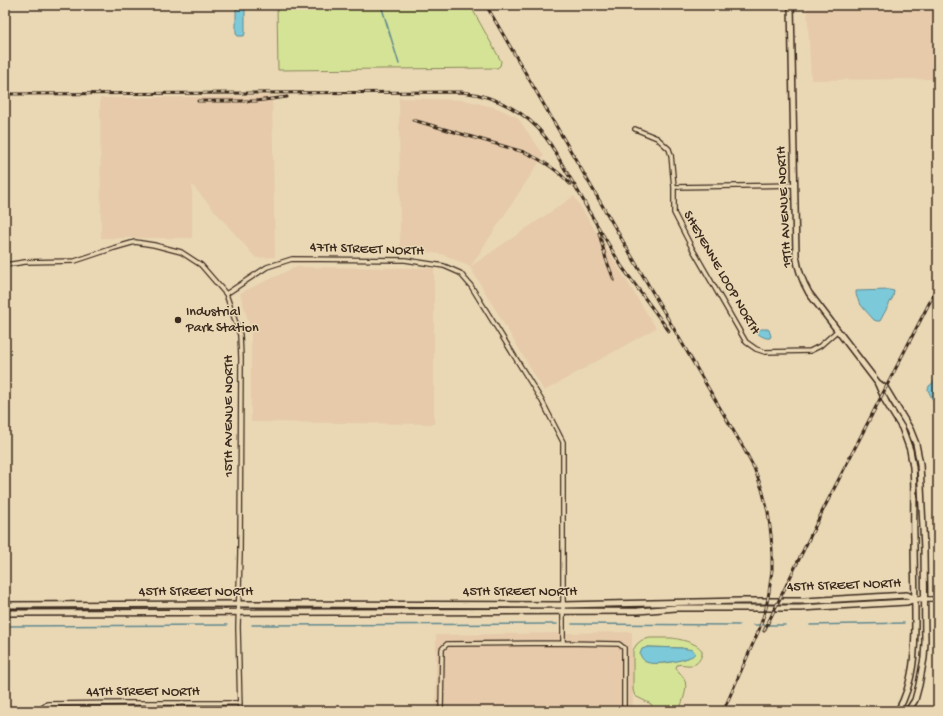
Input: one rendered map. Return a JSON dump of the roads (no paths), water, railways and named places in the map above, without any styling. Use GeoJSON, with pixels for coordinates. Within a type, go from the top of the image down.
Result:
{"type":"FeatureCollection","features":[{"type":"Feature","properties":{"kind":"main road","name":"19TH AVENUE NORTH"},"geometry":{"type":"LineString","coordinates":[[791,5],[796,255],[799,270],[810,293],[877,382],[886,402],[902,428],[910,450],[913,466],[915,643],[912,671],[905,695],[898,711]]}},
{"type":"Feature","properties":{"kind":"main road","name":"19TH AVENUE NORTH"},"geometry":{"type":"LineString","coordinates":[[877,382],[886,389],[910,430],[916,444],[920,464],[924,550],[925,642],[924,658],[919,685],[914,700],[908,711]]}},
{"type":"Feature","properties":{"kind":"main road","name":"45TH STREET NORTH"},"geometry":{"type":"LineString","coordinates":[[5,605],[563,605],[804,601],[907,595],[915,599]]}},
{"type":"Feature","properties":{"kind":"main road","name":"45TH STREET NORTH"},"geometry":{"type":"LineString","coordinates":[[5,614],[638,611],[676,608],[800,608],[907,602],[915,599]]}},
{"type":"Feature","properties":{"kind":"main road"},"geometry":{"type":"LineString","coordinates":[[915,599],[924,599]]}},
{"type":"Feature","properties":{"kind":"street","name":"SHEYENNE LOOP NORTH"},"geometry":{"type":"LineString","coordinates":[[635,129],[657,138],[669,149],[674,186],[674,213],[692,248],[746,342],[756,349],[765,352],[810,351],[820,346],[838,330]]}},
{"type":"Feature","properties":{"kind":"street"},"geometry":{"type":"LineString","coordinates":[[674,186],[795,185]]}},
{"type":"Feature","properties":{"kind":"street","name":"15TH AVENUE NORTH"},"geometry":{"type":"LineString","coordinates":[[5,265],[25,262],[75,261],[135,242],[181,252],[200,266],[226,294],[240,335],[238,656],[240,711]]}},
{"type":"Feature","properties":{"kind":"street","name":"47TH STREET NORTH"},"geometry":{"type":"LineString","coordinates":[[226,294],[267,267],[292,259],[405,260],[444,266],[460,273],[471,286],[542,401],[563,442],[563,605]]}},
{"type":"Feature","properties":{"kind":"street"},"geometry":{"type":"LineString","coordinates":[[924,599],[938,599]]}},
{"type":"Feature","properties":{"kind":"street"},"geometry":{"type":"LineString","coordinates":[[563,605],[563,643]]}},
{"type":"Feature","properties":{"kind":"street"},"geometry":{"type":"LineString","coordinates":[[441,711],[442,649],[447,644],[563,643],[619,644],[624,648],[624,711]]}},
{"type":"Feature","properties":{"kind":"street","name":"44TH STREET NORTH"},"geometry":{"type":"LineString","coordinates":[[42,711],[42,708],[47,704],[148,702],[240,703]]}},
{"type":"Feature","properties":{"kind":"water"},"geometry":{"type":"Polygon","coordinates":[[[236,5],[245,5],[244,36],[238,36],[236,34],[236,5]]]}},
{"type":"Feature","properties":{"kind":"water"},"geometry":{"type":"Polygon","coordinates":[[[856,291],[894,291],[893,297],[880,321],[874,320],[857,299],[856,291]]]}},
{"type":"Feature","properties":{"kind":"water"},"geometry":{"type":"Polygon","coordinates":[[[758,329],[768,329],[771,336],[770,338],[758,334],[755,331],[758,329]]]}},
{"type":"Feature","properties":{"kind":"water"},"geometry":{"type":"Polygon","coordinates":[[[938,367],[938,411],[928,390],[929,386],[934,382],[938,367]]]}},
{"type":"Feature","properties":{"kind":"water"},"geometry":{"type":"Polygon","coordinates":[[[648,647],[682,648],[693,650],[695,653],[692,656],[681,660],[650,663],[646,662],[640,654],[642,649],[648,647]]]}},
{"type":"Feature","properties":{"kind":"waterway"},"geometry":{"type":"LineString","coordinates":[[381,5],[399,64]]}},
{"type":"Feature","properties":{"kind":"waterway"},"geometry":{"type":"LineString","coordinates":[[810,625],[904,623]]}},
{"type":"Feature","properties":{"kind":"waterway"},"geometry":{"type":"LineString","coordinates":[[252,625],[557,624]]}},
{"type":"Feature","properties":{"kind":"waterway"},"geometry":{"type":"LineString","coordinates":[[572,624],[739,625]]}},
{"type":"Feature","properties":{"kind":"waterway"},"geometry":{"type":"LineString","coordinates":[[5,626],[227,625]]}},
{"type":"Feature","properties":{"kind":"waterway"},"geometry":{"type":"LineString","coordinates":[[753,625],[785,625]]}},
{"type":"Feature","properties":{"kind":"railway"},"geometry":{"type":"LineString","coordinates":[[486,5],[743,447],[754,468],[762,489],[768,512],[771,535],[772,570],[769,592],[759,630],[726,705]]}},
{"type":"Feature","properties":{"kind":"railway"},"geometry":{"type":"LineString","coordinates":[[5,94],[462,92],[474,94],[509,106],[538,128],[552,147],[587,207]]}},
{"type":"Feature","properties":{"kind":"railway"},"geometry":{"type":"LineString","coordinates":[[198,101],[256,101],[287,97]]}},
{"type":"Feature","properties":{"kind":"railway"},"geometry":{"type":"LineString","coordinates":[[413,120],[524,152],[549,165],[570,184]]}},
{"type":"Feature","properties":{"kind":"railway"},"geometry":{"type":"LineString","coordinates":[[584,203],[622,267],[669,331]]}},
{"type":"Feature","properties":{"kind":"railway"},"geometry":{"type":"LineString","coordinates":[[599,233],[606,259],[614,280]]}},
{"type":"Feature","properties":{"kind":"railway"},"geometry":{"type":"LineString","coordinates":[[764,631],[824,508],[938,286]]}},
{"type":"Feature","properties":{"kind":"place","name":"Industrial Park Station"},"geometry":{"type":"Point","coordinates":[178,320]}}]}
